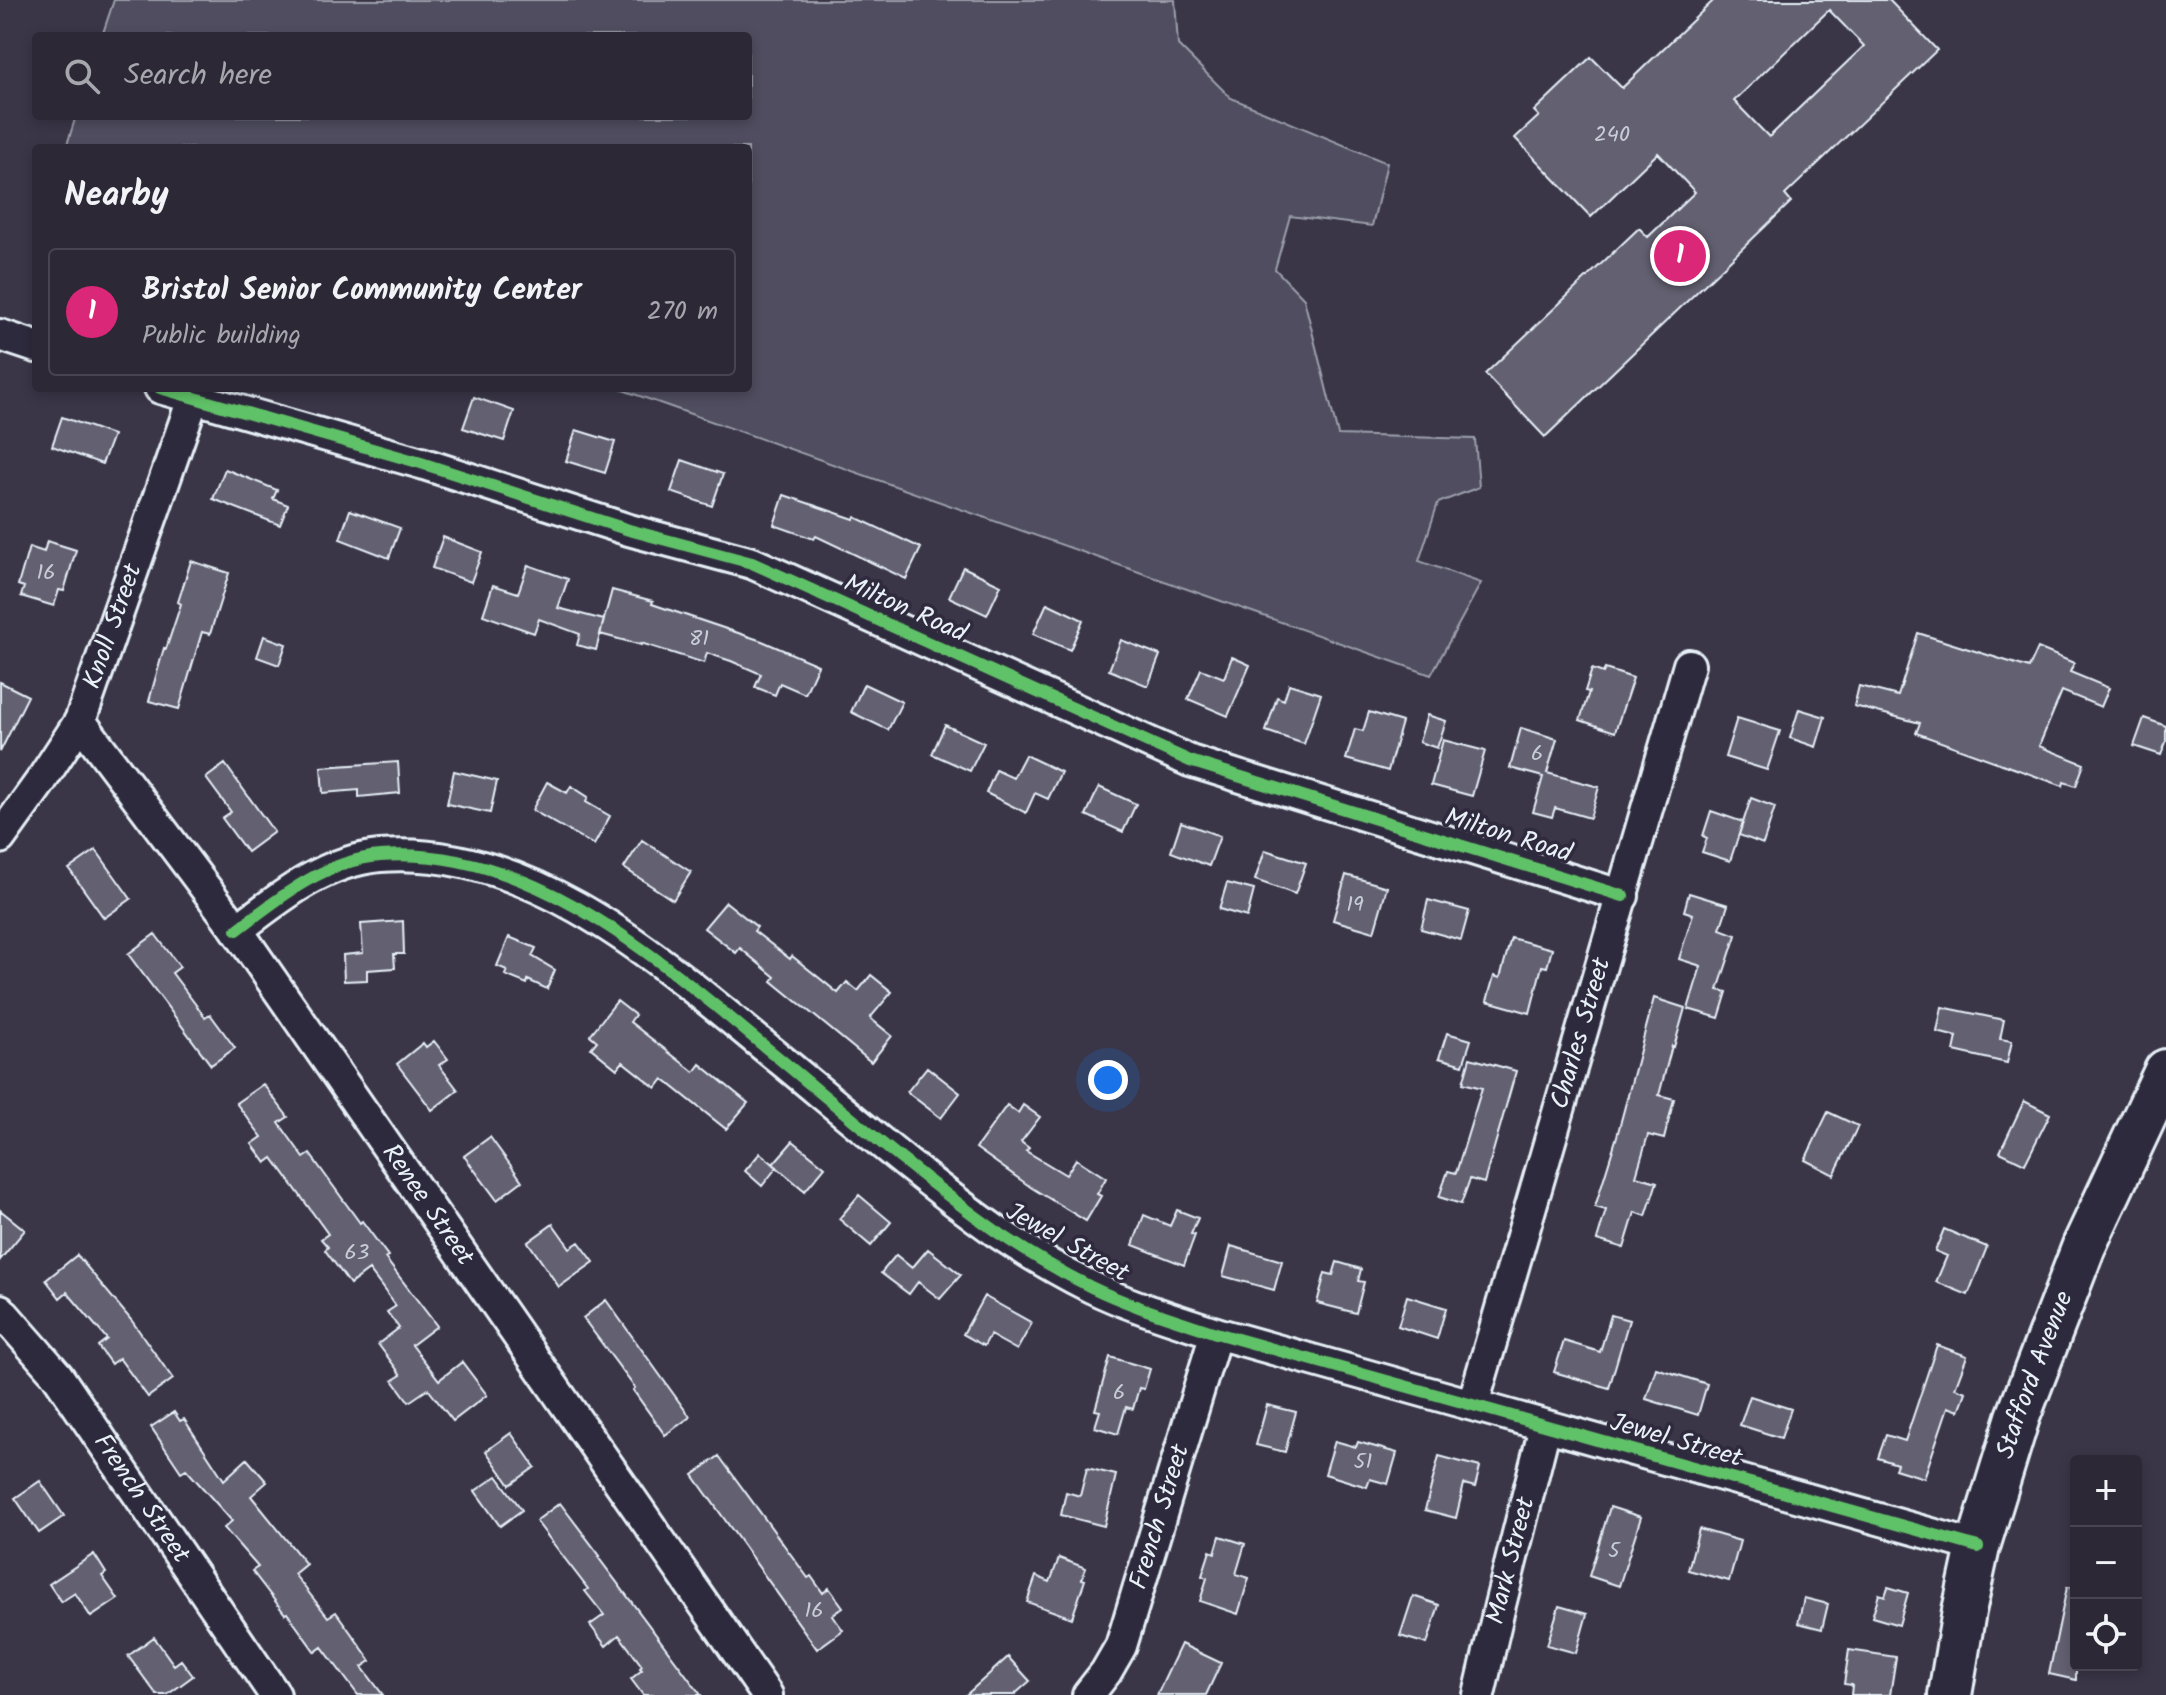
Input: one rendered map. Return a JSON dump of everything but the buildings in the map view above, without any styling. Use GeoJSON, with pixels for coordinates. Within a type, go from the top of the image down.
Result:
{"type":"FeatureCollection","features":[{"type":"Feature","properties":{"kind":"main road","name":"Stafford Avenue"},"geometry":{"type":"LineString","coordinates":[[1950,1695],[1978,1547],[2018,1417],[2084,1246],[2166,1071]]}},
{"type":"Feature","properties":{"kind":"street"},"geometry":{"type":"LineString","coordinates":[[0,335],[32,346]]}},
{"type":"Feature","properties":{"kind":"street","name":"Milton Road"},"geometry":{"type":"LineString","coordinates":[[172,392],[421,463],[629,530],[752,563],[1190,761],[1623,896]]}},
{"type":"Feature","properties":{"kind":"street","name":"Knoll Street"},"geometry":{"type":"LineString","coordinates":[[0,838],[80,721],[193,399]]}},
{"type":"Feature","properties":{"kind":"street","name":"Charles Street"},"geometry":{"type":"LineString","coordinates":[[1473,1404],[1689,665]]}},
{"type":"Feature","properties":{"kind":"street","name":"Renee Street"},"geometry":{"type":"LineString","coordinates":[[80,721],[237,930],[767,1695]]}},
{"type":"Feature","properties":{"kind":"street","name":"Jewel Street"},"geometry":{"type":"LineString","coordinates":[[237,930],[311,877],[341,865],[379,856],[455,860],[510,876],[562,898],[616,930],[672,970],[961,1204],[1024,1249],[1093,1288],[1216,1333],[1978,1547]]}},
{"type":"Feature","properties":{"kind":"street","name":"French Street"},"geometry":{"type":"LineString","coordinates":[[0,1310],[57,1375],[272,1694]]}},
{"type":"Feature","properties":{"kind":"street","name":"French Street"},"geometry":{"type":"LineString","coordinates":[[1088,1695],[1121,1646],[1216,1333]]}},
{"type":"Feature","properties":{"kind":"street","name":"Mark Street"},"geometry":{"type":"LineString","coordinates":[[1479,1695],[1545,1427]]}},
{"type":"Feature","properties":{"kind":"shaded area"},"geometry":{"type":"Polygon","coordinates":[[[114,0],[1175,0],[1178,45],[1231,98],[1387,163],[1372,226],[1290,216],[1275,269],[1304,299],[1338,435],[1475,439],[1479,487],[1438,503],[1419,561],[1481,583],[1431,675],[628,392],[752,392],[752,144],[67,144],[75,120],[752,120],[752,32],[103,32],[114,0]]]}},
{"type":"Feature","properties":{"kind":"cycle path"},"geometry":{"type":"LineString","coordinates":[[174,392],[421,463],[629,530],[752,563],[1190,761],[1623,896]]}},
{"type":"Feature","properties":{"kind":"cycle path"},"geometry":{"type":"LineString","coordinates":[[237,930],[304,882],[360,859],[380,856],[437,857],[491,869],[544,890],[594,917],[642,949],[968,1211],[1031,1254],[1106,1294],[1216,1333],[1978,1547]]}},
{"type":"Feature","properties":{"kind":"place","name":"Bristol Senior Community Center"},"geometry":{"type":"Point","coordinates":[1680,256]}}]}
